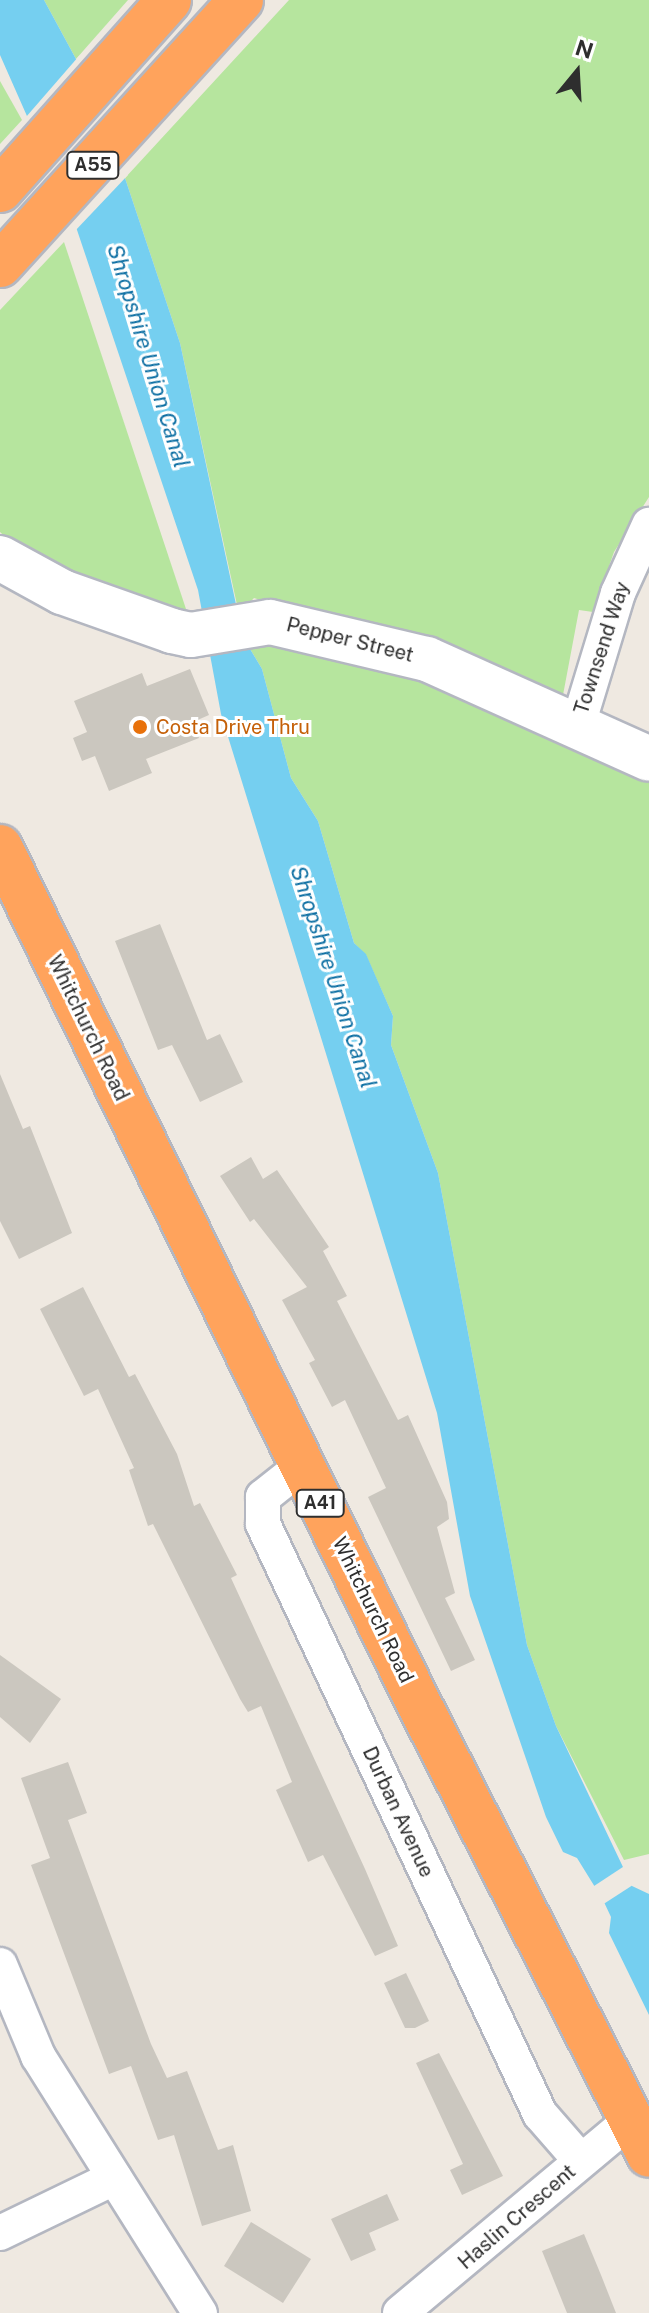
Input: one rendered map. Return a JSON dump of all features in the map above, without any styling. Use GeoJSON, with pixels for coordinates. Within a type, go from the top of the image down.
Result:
{"type":"FeatureCollection","features":[{"type":"Feature","properties":{"kind":"highway","name":"A55"},"geometry":{"type":"LineString","coordinates":[[8,257],[241,0]]}},
{"type":"Feature","properties":{"kind":"highway","name":"A55"},"geometry":{"type":"LineString","coordinates":[[0,190],[158,13]]}},
{"type":"Feature","properties":{"kind":"highway","name":"Whitchurch Road"},"geometry":{"type":"LineString","coordinates":[[0,847],[302,1466],[641,2137]]}},
{"type":"Feature","properties":{"kind":"street","name":"Townsend Way"},"geometry":{"type":"LineString","coordinates":[[577,728],[618,593],[649,525]]}},
{"type":"Feature","properties":{"kind":"street","name":"Pepper Street"},"geometry":{"type":"LineString","coordinates":[[0,558],[62,592],[191,635],[247,623],[294,624],[427,659],[649,759]]}},
{"type":"Feature","properties":{"kind":"street","name":"Durban Avenue"},"geometry":{"type":"LineString","coordinates":[[302,1466],[263,1497],[263,1524],[540,2114],[581,2161]]}},
{"type":"Feature","properties":{"kind":"street"},"geometry":{"type":"LineString","coordinates":[[0,1965],[38,2056],[200,2313]]}},
{"type":"Feature","properties":{"kind":"street","name":"Haslin Crescent"},"geometry":{"type":"LineString","coordinates":[[400,2313],[581,2161],[641,2137]]}},
{"type":"Feature","properties":{"kind":"street"},"geometry":{"type":"LineString","coordinates":[[0,2233],[114,2178]]}},
{"type":"Feature","properties":{"kind":"green space"},"geometry":{"type":"Polygon","coordinates":[[[44,0],[128,0],[76,59],[44,0]]]}},
{"type":"Feature","properties":{"kind":"green space"},"geometry":{"type":"Polygon","coordinates":[[[289,0],[649,0],[649,497],[614,552],[593,612],[579,610],[563,695],[254,598],[239,614],[180,343],[125,178],[289,0]]]}},
{"type":"Feature","properties":{"kind":"green space"},"geometry":{"type":"Polygon","coordinates":[[[0,81],[22,120],[0,144],[0,81]]]}},
{"type":"Feature","properties":{"kind":"green space"},"geometry":{"type":"Polygon","coordinates":[[[64,242],[190,621],[29,559],[0,532],[0,310],[64,242]]]}},
{"type":"Feature","properties":{"kind":"green space"},"geometry":{"type":"Polygon","coordinates":[[[243,637],[447,687],[649,778],[649,1854],[624,1860],[556,1726],[527,1645],[438,1173],[391,1045],[393,1016],[366,955],[354,943],[318,821],[291,778],[262,669],[243,637]]]}},
{"type":"Feature","properties":{"kind":"water","name":"Shropshire Union Canal"},"geometry":{"type":"Polygon","coordinates":[[[0,0],[44,0],[76,59],[125,178],[180,343],[243,637],[262,669],[291,778],[318,821],[354,943],[366,954],[393,1016],[391,1045],[438,1173],[527,1645],[556,1726],[632,1886],[649,1894],[649,2015],[609,1933],[611,1917],[603,1900],[577,1858],[563,1852],[546,1817],[470,1596],[437,1413],[221,714],[198,590],[76,227],[0,55],[0,0]]]}},
{"type":"Feature","properties":{"kind":"pier"},"geometry":{"type":"Polygon","coordinates":[[[79,56],[128,175],[74,232],[26,117],[79,56]]]}},
{"type":"Feature","properties":{"kind":"pier"},"geometry":{"type":"Polygon","coordinates":[[[629,1863],[636,1883],[602,1905],[591,1888],[629,1863]]]}},
{"type":"Feature","properties":{"kind":"building","name":"Costa Drive Thru"},"geometry":{"type":"Polygon","coordinates":[[[190,669],[209,715],[193,722],[199,738],[146,759],[152,773],[109,791],[95,756],[82,761],[73,738],[87,732],[74,701],[142,673],[147,686],[190,669]]]}},
{"type":"Feature","properties":{"kind":"building"},"geometry":{"type":"Polygon","coordinates":[[[160,924],[207,1040],[220,1034],[243,1082],[200,1102],[172,1045],[158,1050],[115,941],[160,924]]]}},
{"type":"Feature","properties":{"kind":"building"},"geometry":{"type":"Polygon","coordinates":[[[0,1074],[23,1129],[30,1126],[72,1233],[19,1259],[0,1221],[0,1074]]]}},
{"type":"Feature","properties":{"kind":"building"},"geometry":{"type":"Polygon","coordinates":[[[251,1157],[263,1179],[277,1170],[329,1247],[323,1251],[347,1296],[337,1301],[398,1420],[408,1415],[447,1502],[449,1519],[437,1527],[455,1593],[445,1598],[475,1660],[451,1671],[368,1497],[386,1488],[345,1400],[332,1407],[309,1363],[315,1360],[282,1300],[307,1287],[254,1219],[250,1222],[220,1176],[251,1157]]]}},
{"type":"Feature","properties":{"kind":"building"},"geometry":{"type":"Polygon","coordinates":[[[83,1287],[129,1377],[135,1374],[177,1454],[194,1506],[200,1503],[237,1575],[231,1578],[398,1946],[375,1956],[323,1855],[308,1862],[276,1790],[292,1782],[261,1706],[248,1712],[240,1699],[153,1524],[148,1526],[129,1470],[134,1468],[98,1389],[84,1396],[40,1309],[83,1287]]]}},
{"type":"Feature","properties":{"kind":"building"},"geometry":{"type":"Polygon","coordinates":[[[0,1655],[61,1699],[30,1743],[0,1717],[0,1655]]]}},
{"type":"Feature","properties":{"kind":"building"},"geometry":{"type":"Polygon","coordinates":[[[68,1762],[87,1813],[68,1820],[151,2044],[167,2078],[187,2071],[218,2150],[233,2145],[251,2211],[202,2226],[174,2135],[158,2140],[131,2066],[109,2074],[31,1865],[50,1858],[21,1778],[68,1762]]]}},
{"type":"Feature","properties":{"kind":"building"},"geometry":{"type":"Polygon","coordinates":[[[406,1973],[429,2021],[415,2028],[405,2028],[384,1983],[406,1973]]]}},
{"type":"Feature","properties":{"kind":"building"},"geometry":{"type":"Polygon","coordinates":[[[439,2053],[503,2176],[462,2195],[450,2170],[463,2164],[416,2063],[439,2053]]]}},
{"type":"Feature","properties":{"kind":"building"},"geometry":{"type":"Polygon","coordinates":[[[387,2194],[399,2220],[369,2233],[376,2250],[351,2261],[331,2219],[387,2194]]]}},
{"type":"Feature","properties":{"kind":"building"},"geometry":{"type":"Polygon","coordinates":[[[251,2222],[311,2259],[283,2303],[224,2266],[251,2222]]]}},
{"type":"Feature","properties":{"kind":"building"},"geometry":{"type":"Polygon","coordinates":[[[584,2234],[616,2313],[567,2313],[542,2251],[584,2234]]]}},
{"type":"Feature","properties":{"kind":"place","name":"Costa Drive Thru"},"geometry":{"type":"Point","coordinates":[140,727]}}]}
